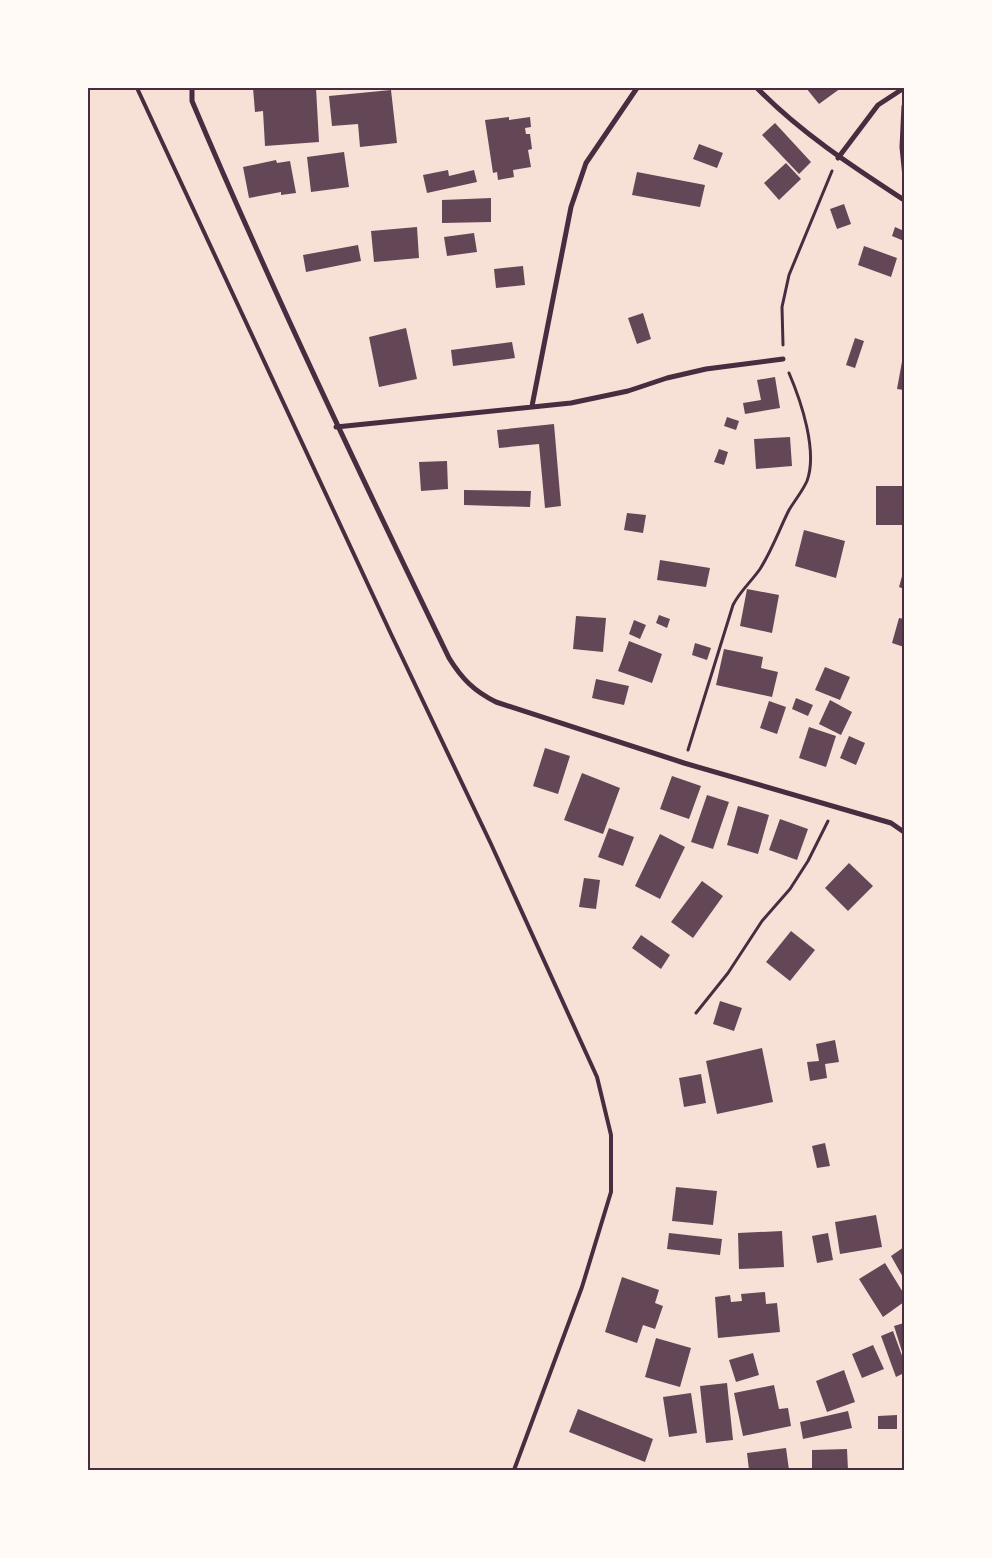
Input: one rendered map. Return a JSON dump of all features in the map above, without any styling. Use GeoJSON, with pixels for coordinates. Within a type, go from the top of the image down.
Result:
{"type":"FeatureCollection","features":[{"type":"Feature","properties":{"kind":"street"},"geometry":{"type":"LineString","coordinates":[[192,88],[192,101],[336,427],[449,658],[461,677],[476,692],[513,708],[684,763],[835,805],[891,823],[904,832]]}},
{"type":"Feature","properties":{"kind":"street"},"geometry":{"type":"LineString","coordinates":[[532,406],[571,207],[586,163],[637,88]]}},
{"type":"Feature","properties":{"kind":"street"},"geometry":{"type":"LineString","coordinates":[[757,88],[800,128],[838,158],[904,200]]}},
{"type":"Feature","properties":{"kind":"street"},"geometry":{"type":"LineString","coordinates":[[838,158],[878,105],[904,88]]}},
{"type":"Feature","properties":{"kind":"street"},"geometry":{"type":"LineString","coordinates":[[336,427],[571,402],[628,392],[667,378],[706,369],[783,359]]}},
{"type":"Feature","properties":{"kind":"lane"},"geometry":{"type":"LineString","coordinates":[[137,88],[386,624],[492,844],[598,1077],[611,1135],[611,1192],[582,1286],[514,1470]]}},
{"type":"Feature","properties":{"kind":"path"},"geometry":{"type":"LineString","coordinates":[[904,97],[901,147],[904,177]]}},
{"type":"Feature","properties":{"kind":"path"},"geometry":{"type":"LineString","coordinates":[[684,763],[733,606],[745,585],[757,573],[766,559],[807,479],[811,462],[808,438],[798,394],[783,359],[782,307],[789,275],[838,158]]}},
{"type":"Feature","properties":{"kind":"path"},"geometry":{"type":"LineString","coordinates":[[696,1013],[728,974],[762,921],[790,889],[808,861],[835,805]]}},
{"type":"Feature","properties":{"kind":"building"},"geometry":{"type":"Polygon","coordinates":[[[253,88],[316,88],[319,142],[265,146],[263,111],[255,112],[253,88]]]}},
{"type":"Feature","properties":{"kind":"building"},"geometry":{"type":"Polygon","coordinates":[[[806,88],[841,88],[819,104],[806,88]]]}},
{"type":"Feature","properties":{"kind":"building"},"geometry":{"type":"Polygon","coordinates":[[[391,90],[397,143],[360,147],[358,124],[332,126],[329,96],[391,90]]]}},
{"type":"Feature","properties":{"kind":"building"},"geometry":{"type":"Polygon","coordinates":[[[509,117],[509,120],[530,117],[531,127],[525,128],[526,134],[530,134],[532,149],[528,150],[531,167],[513,170],[514,177],[498,180],[497,172],[493,173],[485,120],[509,117]]]}},
{"type":"Feature","properties":{"kind":"building"},"geometry":{"type":"Polygon","coordinates":[[[775,123],[811,162],[799,174],[762,135],[775,123]]]}},
{"type":"Feature","properties":{"kind":"building"},"geometry":{"type":"Polygon","coordinates":[[[699,144],[723,153],[717,168],[693,159],[699,144]]]}},
{"type":"Feature","properties":{"kind":"building"},"geometry":{"type":"Polygon","coordinates":[[[344,152],[349,187],[311,192],[307,157],[344,152]]]}},
{"type":"Feature","properties":{"kind":"building"},"geometry":{"type":"Polygon","coordinates":[[[276,160],[277,163],[290,161],[296,193],[281,195],[281,192],[249,198],[243,167],[276,160]]]}},
{"type":"Feature","properties":{"kind":"building"},"geometry":{"type":"Polygon","coordinates":[[[786,163],[801,179],[779,200],[764,183],[786,163]]]}},
{"type":"Feature","properties":{"kind":"building"},"geometry":{"type":"Polygon","coordinates":[[[448,170],[449,176],[474,170],[477,182],[427,193],[423,175],[448,170]]]}},
{"type":"Feature","properties":{"kind":"building"},"geometry":{"type":"Polygon","coordinates":[[[637,172],[705,185],[700,207],[632,195],[637,172]]]}},
{"type":"Feature","properties":{"kind":"building"},"geometry":{"type":"Polygon","coordinates":[[[491,198],[491,222],[442,223],[442,200],[491,198]]]}},
{"type":"Feature","properties":{"kind":"building"},"geometry":{"type":"Polygon","coordinates":[[[844,204],[851,224],[837,229],[830,209],[844,204]]]}},
{"type":"Feature","properties":{"kind":"building"},"geometry":{"type":"Polygon","coordinates":[[[417,227],[419,258],[374,262],[371,231],[417,227]]]}},
{"type":"Feature","properties":{"kind":"building"},"geometry":{"type":"Polygon","coordinates":[[[895,227],[904,231],[904,241],[892,236],[895,227]]]}},
{"type":"Feature","properties":{"kind":"building"},"geometry":{"type":"Polygon","coordinates":[[[474,233],[477,252],[447,256],[444,237],[474,233]]]}},
{"type":"Feature","properties":{"kind":"building"},"geometry":{"type":"Polygon","coordinates":[[[358,245],[361,261],[306,272],[303,255],[358,245]]]}},
{"type":"Feature","properties":{"kind":"building"},"geometry":{"type":"Polygon","coordinates":[[[864,246],[897,258],[891,277],[858,265],[864,246]]]}},
{"type":"Feature","properties":{"kind":"building"},"geometry":{"type":"Polygon","coordinates":[[[523,266],[525,285],[496,288],[494,269],[523,266]]]}},
{"type":"Feature","properties":{"kind":"building"},"geometry":{"type":"Polygon","coordinates":[[[643,313],[651,339],[637,344],[628,318],[643,313]]]}},
{"type":"Feature","properties":{"kind":"building"},"geometry":{"type":"Polygon","coordinates":[[[406,328],[417,379],[379,387],[369,337],[406,328]]]}},
{"type":"Feature","properties":{"kind":"building"},"geometry":{"type":"Polygon","coordinates":[[[855,338],[864,341],[855,368],[846,365],[855,338]]]}},
{"type":"Feature","properties":{"kind":"building"},"geometry":{"type":"Polygon","coordinates":[[[512,342],[515,358],[453,366],[451,350],[512,342]]]}},
{"type":"Feature","properties":{"kind":"building"},"geometry":{"type":"Polygon","coordinates":[[[904,356],[904,390],[897,389],[904,356]]]}},
{"type":"Feature","properties":{"kind":"building"},"geometry":{"type":"Polygon","coordinates":[[[775,377],[780,408],[745,414],[743,403],[761,400],[757,380],[775,377]]]}},
{"type":"Feature","properties":{"kind":"building"},"geometry":{"type":"Polygon","coordinates":[[[727,417],[739,421],[736,430],[724,426],[727,417]]]}},
{"type":"Feature","properties":{"kind":"building"},"geometry":{"type":"Polygon","coordinates":[[[554,424],[561,506],[545,508],[539,444],[499,448],[497,430],[554,424]]]}},
{"type":"Feature","properties":{"kind":"building"},"geometry":{"type":"Polygon","coordinates":[[[790,437],[792,466],[756,469],[754,439],[790,437]]]}},
{"type":"Feature","properties":{"kind":"building"},"geometry":{"type":"Polygon","coordinates":[[[719,449],[728,452],[724,465],[714,462],[719,449]]]}},
{"type":"Feature","properties":{"kind":"building"},"geometry":{"type":"Polygon","coordinates":[[[447,461],[448,489],[421,491],[419,462],[447,461]]]}},
{"type":"Feature","properties":{"kind":"building"},"geometry":{"type":"Polygon","coordinates":[[[876,486],[904,486],[904,525],[876,525],[876,486]]]}},
{"type":"Feature","properties":{"kind":"building"},"geometry":{"type":"Polygon","coordinates":[[[464,490],[531,491],[530,507],[464,505],[464,490]]]}},
{"type":"Feature","properties":{"kind":"building"},"geometry":{"type":"Polygon","coordinates":[[[627,513],[646,515],[643,533],[624,530],[627,513]]]}},
{"type":"Feature","properties":{"kind":"building"},"geometry":{"type":"Polygon","coordinates":[[[804,530],[845,541],[836,578],[795,566],[804,530]]]}},
{"type":"Feature","properties":{"kind":"building"},"geometry":{"type":"Polygon","coordinates":[[[660,560],[710,568],[706,587],[657,580],[660,560]]]}},
{"type":"Feature","properties":{"kind":"building"},"geometry":{"type":"Polygon","coordinates":[[[904,569],[904,589],[899,587],[904,569]]]}},
{"type":"Feature","properties":{"kind":"building"},"geometry":{"type":"Polygon","coordinates":[[[747,589],[779,595],[772,633],[740,626],[747,589]]]}},
{"type":"Feature","properties":{"kind":"building"},"geometry":{"type":"Polygon","coordinates":[[[659,615],[670,619],[667,628],[656,623],[659,615]]]}},
{"type":"Feature","properties":{"kind":"building"},"geometry":{"type":"Polygon","coordinates":[[[576,616],[606,618],[603,652],[573,649],[576,616]]]}},
{"type":"Feature","properties":{"kind":"building"},"geometry":{"type":"Polygon","coordinates":[[[899,618],[904,619],[904,647],[892,643],[899,618]]]}},
{"type":"Feature","properties":{"kind":"building"},"geometry":{"type":"Polygon","coordinates":[[[634,620],[646,625],[640,639],[629,634],[634,620]]]}},
{"type":"Feature","properties":{"kind":"building"},"geometry":{"type":"Polygon","coordinates":[[[629,641],[662,654],[652,683],[618,671],[629,641]]]}},
{"type":"Feature","properties":{"kind":"building"},"geometry":{"type":"Polygon","coordinates":[[[695,643],[711,648],[707,660],[692,655],[695,643]]]}},
{"type":"Feature","properties":{"kind":"building"},"geometry":{"type":"Polygon","coordinates":[[[724,649],[763,657],[761,668],[778,672],[772,697],[716,685],[724,649]]]}},
{"type":"Feature","properties":{"kind":"building"},"geometry":{"type":"Polygon","coordinates":[[[825,667],[850,677],[840,700],[815,690],[825,667]]]}},
{"type":"Feature","properties":{"kind":"building"},"geometry":{"type":"Polygon","coordinates":[[[596,679],[629,686],[624,705],[592,698],[596,679]]]}},
{"type":"Feature","properties":{"kind":"building"},"geometry":{"type":"Polygon","coordinates":[[[796,698],[813,705],[808,716],[792,709],[796,698]]]}},
{"type":"Feature","properties":{"kind":"building"},"geometry":{"type":"Polygon","coordinates":[[[830,700],[852,712],[841,735],[819,724],[830,700]]]}},
{"type":"Feature","properties":{"kind":"building"},"geometry":{"type":"Polygon","coordinates":[[[769,701],[786,707],[777,734],[760,728],[769,701]]]}},
{"type":"Feature","properties":{"kind":"building"},"geometry":{"type":"Polygon","coordinates":[[[809,727],[836,736],[826,767],[799,758],[809,727]]]}},
{"type":"Feature","properties":{"kind":"building"},"geometry":{"type":"Polygon","coordinates":[[[849,736],[865,743],[856,765],[840,758],[849,736]]]}},
{"type":"Feature","properties":{"kind":"building"},"geometry":{"type":"Polygon","coordinates":[[[545,748],[570,756],[558,794],[533,786],[545,748]]]}},
{"type":"Feature","properties":{"kind":"building"},"geometry":{"type":"Polygon","coordinates":[[[582,773],[620,788],[603,834],[564,820],[582,773]]]}},
{"type":"Feature","properties":{"kind":"building"},"geometry":{"type":"Polygon","coordinates":[[[672,776],[701,786],[689,819],[660,809],[672,776]]]}},
{"type":"Feature","properties":{"kind":"building"},"geometry":{"type":"Polygon","coordinates":[[[707,795],[729,802],[713,849],[691,842],[707,795]]]}},
{"type":"Feature","properties":{"kind":"building"},"geometry":{"type":"Polygon","coordinates":[[[738,806],[769,815],[758,854],[727,845],[738,806]]]}},
{"type":"Feature","properties":{"kind":"building"},"geometry":{"type":"Polygon","coordinates":[[[780,819],[808,829],[797,860],[769,850],[780,819]]]}},
{"type":"Feature","properties":{"kind":"building"},"geometry":{"type":"Polygon","coordinates":[[[609,828],[634,837],[623,866],[598,857],[609,828]]]}},
{"type":"Feature","properties":{"kind":"building"},"geometry":{"type":"Polygon","coordinates":[[[660,834],[685,847],[660,899],[635,886],[660,834]]]}},
{"type":"Feature","properties":{"kind":"building"},"geometry":{"type":"Polygon","coordinates":[[[849,863],[873,886],[848,911],[825,888],[849,863]]]}},
{"type":"Feature","properties":{"kind":"building"},"geometry":{"type":"Polygon","coordinates":[[[584,878],[600,880],[596,909],[579,907],[584,878]]]}},
{"type":"Feature","properties":{"kind":"building"},"geometry":{"type":"Polygon","coordinates":[[[702,881],[723,896],[693,938],[671,922],[702,881]]]}},
{"type":"Feature","properties":{"kind":"building"},"geometry":{"type":"Polygon","coordinates":[[[791,931],[815,950],[790,981],[766,962],[791,931]]]}},
{"type":"Feature","properties":{"kind":"building"},"geometry":{"type":"Polygon","coordinates":[[[641,935],[670,955],[661,969],[632,948],[641,935]]]}},
{"type":"Feature","properties":{"kind":"building"},"geometry":{"type":"Polygon","coordinates":[[[720,1001],[742,1008],[734,1031],[713,1024],[720,1001]]]}},
{"type":"Feature","properties":{"kind":"building"},"geometry":{"type":"Polygon","coordinates":[[[835,1040],[839,1062],[825,1064],[827,1078],[810,1081],[807,1062],[819,1061],[816,1044],[835,1040]]]}},
{"type":"Feature","properties":{"kind":"building"},"geometry":{"type":"Polygon","coordinates":[[[762,1048],[773,1102],[717,1114],[706,1061],[762,1048]]]}},
{"type":"Feature","properties":{"kind":"building"},"geometry":{"type":"Polygon","coordinates":[[[701,1074],[706,1103],[684,1107],[679,1078],[701,1074]]]}},
{"type":"Feature","properties":{"kind":"building"},"geometry":{"type":"Polygon","coordinates":[[[825,1143],[830,1166],[817,1168],[812,1146],[825,1143]]]}},
{"type":"Feature","properties":{"kind":"building"},"geometry":{"type":"Polygon","coordinates":[[[676,1187],[717,1191],[713,1225],[672,1221],[676,1187]]]}},
{"type":"Feature","properties":{"kind":"building"},"geometry":{"type":"Polygon","coordinates":[[[876,1215],[882,1247],[840,1254],[835,1222],[876,1215]]]}},
{"type":"Feature","properties":{"kind":"building"},"geometry":{"type":"Polygon","coordinates":[[[782,1231],[784,1267],[739,1269],[738,1233],[782,1231]]]}},
{"type":"Feature","properties":{"kind":"building"},"geometry":{"type":"Polygon","coordinates":[[[669,1233],[722,1239],[720,1255],[667,1249],[669,1233]]]}},
{"type":"Feature","properties":{"kind":"building"},"geometry":{"type":"Polygon","coordinates":[[[828,1233],[833,1260],[817,1263],[812,1236],[828,1233]]]}},
{"type":"Feature","properties":{"kind":"building"},"geometry":{"type":"Polygon","coordinates":[[[904,1247],[904,1279],[891,1256],[904,1247]]]}},
{"type":"Feature","properties":{"kind":"building"},"geometry":{"type":"Polygon","coordinates":[[[885,1263],[904,1294],[904,1302],[883,1317],[859,1279],[885,1263]]]}},
{"type":"Feature","properties":{"kind":"building"},"geometry":{"type":"Polygon","coordinates":[[[622,1277],[659,1290],[655,1303],[663,1306],[655,1329],[643,1325],[637,1343],[605,1332],[622,1277]]]}},
{"type":"Feature","properties":{"kind":"building"},"geometry":{"type":"Polygon","coordinates":[[[765,1292],[766,1304],[777,1303],[780,1332],[718,1338],[715,1297],[730,1295],[731,1302],[742,1301],[741,1294],[765,1292]]]}},
{"type":"Feature","properties":{"kind":"building"},"geometry":{"type":"Polygon","coordinates":[[[904,1323],[904,1358],[894,1326],[904,1323]]]}},
{"type":"Feature","properties":{"kind":"building"},"geometry":{"type":"Polygon","coordinates":[[[893,1331],[904,1361],[904,1373],[896,1377],[881,1336],[893,1331]]]}},
{"type":"Feature","properties":{"kind":"building"},"geometry":{"type":"Polygon","coordinates":[[[656,1338],[691,1348],[680,1387],[645,1377],[656,1338]]]}},
{"type":"Feature","properties":{"kind":"building"},"geometry":{"type":"Polygon","coordinates":[[[873,1345],[884,1369],[862,1378],[852,1354],[873,1345]]]}},
{"type":"Feature","properties":{"kind":"building"},"geometry":{"type":"Polygon","coordinates":[[[753,1353],[759,1375],[736,1382],[729,1360],[753,1353]]]}},
{"type":"Feature","properties":{"kind":"building"},"geometry":{"type":"Polygon","coordinates":[[[844,1370],[855,1402],[827,1412],[816,1381],[844,1370]]]}},
{"type":"Feature","properties":{"kind":"building"},"geometry":{"type":"Polygon","coordinates":[[[727,1383],[733,1440],[706,1443],[700,1386],[727,1383]]]}},
{"type":"Feature","properties":{"kind":"building"},"geometry":{"type":"Polygon","coordinates":[[[774,1385],[779,1409],[788,1408],[791,1426],[743,1436],[734,1393],[774,1385]]]}},
{"type":"Feature","properties":{"kind":"building"},"geometry":{"type":"Polygon","coordinates":[[[691,1393],[697,1433],[669,1437],[663,1397],[691,1393]]]}},
{"type":"Feature","properties":{"kind":"building"},"geometry":{"type":"Polygon","coordinates":[[[578,1409],[653,1439],[645,1462],[569,1432],[578,1409]]]}},
{"type":"Feature","properties":{"kind":"building"},"geometry":{"type":"Polygon","coordinates":[[[848,1411],[852,1428],[803,1439],[800,1422],[848,1411]]]}},
{"type":"Feature","properties":{"kind":"building"},"geometry":{"type":"Polygon","coordinates":[[[897,1415],[897,1429],[878,1429],[878,1416],[897,1415]]]}},
{"type":"Feature","properties":{"kind":"building"},"geometry":{"type":"Polygon","coordinates":[[[786,1448],[789,1470],[749,1470],[747,1453],[786,1448]]]}},
{"type":"Feature","properties":{"kind":"building"},"geometry":{"type":"Polygon","coordinates":[[[847,1449],[848,1470],[812,1470],[812,1450],[847,1449]]]}}]}
